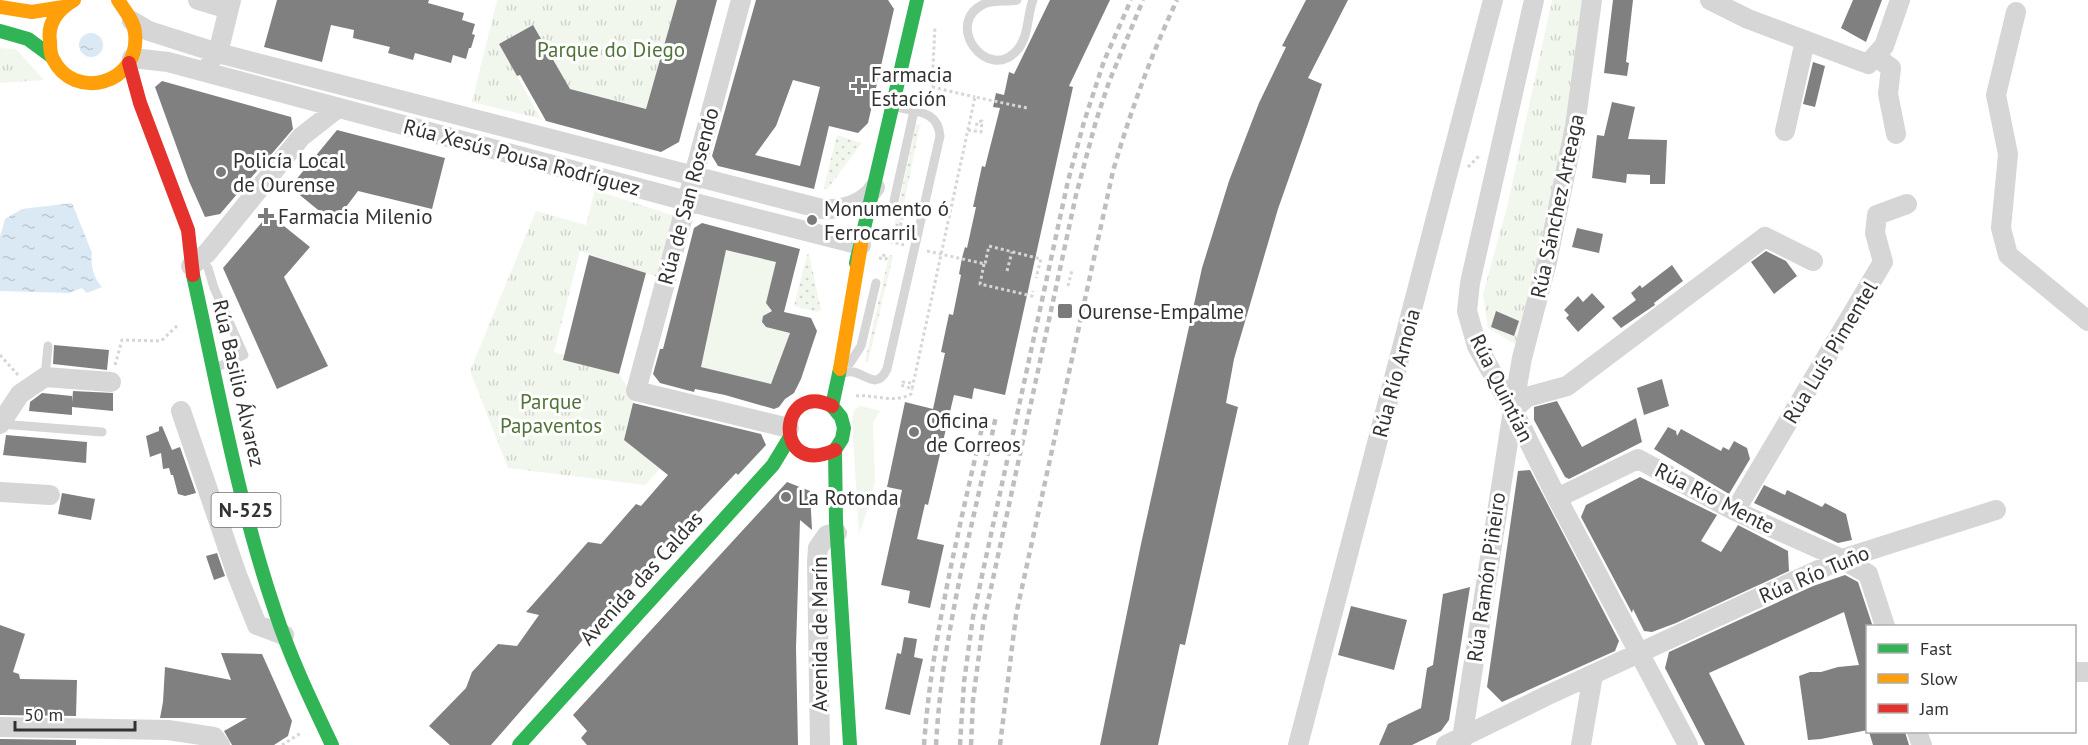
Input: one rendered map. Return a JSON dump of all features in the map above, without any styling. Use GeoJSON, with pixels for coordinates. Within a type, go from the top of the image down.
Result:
{"type":"FeatureCollection","features":[{"type":"Feature","properties":{"kind":"main road"},"geometry":{"type":"LineString","coordinates":[[5,6],[38,0]]}},
{"type":"Feature","properties":{"kind":"main road"},"geometry":{"type":"LineString","coordinates":[[109,0],[124,10]]}},
{"type":"Feature","properties":{"kind":"main road"},"geometry":{"type":"LineString","coordinates":[[826,366],[861,245],[917,0]]}},
{"type":"Feature","properties":{"kind":"main road"},"geometry":{"type":"LineString","coordinates":[[5,6],[46,13],[68,3]]}},
{"type":"Feature","properties":{"kind":"main road"},"geometry":{"type":"LineString","coordinates":[[51,56],[48,43],[49,29],[54,17],[68,3]]}},
{"type":"Feature","properties":{"kind":"main road","name":"N-525"},"geometry":{"type":"LineString","coordinates":[[124,10],[135,39],[130,61]]}},
{"type":"Feature","properties":{"kind":"main road"},"geometry":{"type":"LineString","coordinates":[[4,31],[22,35],[35,42],[51,56],[59,69],[71,78],[85,83],[100,83],[116,76],[130,61]]}},
{"type":"Feature","properties":{"kind":"main road","name":"Rúa Basilio Álvarez"},"geometry":{"type":"LineString","coordinates":[[130,61],[140,141]]}},
{"type":"Feature","properties":{"kind":"main road"},"geometry":{"type":"LineString","coordinates":[[100,83],[116,93]]}},
{"type":"Feature","properties":{"kind":"main road","name":"Rúa Basilio Álvarez"},"geometry":{"type":"LineString","coordinates":[[134,107],[188,230],[191,266],[256,548],[284,636],[332,745]]}},
{"type":"Feature","properties":{"kind":"main road","name":"Rúa Basilio Álvarez"},"geometry":{"type":"LineString","coordinates":[[173,235],[191,266]]}},
{"type":"Feature","properties":{"kind":"main road"},"geometry":{"type":"LineString","coordinates":[[832,406],[840,375],[861,245]]}},
{"type":"Feature","properties":{"kind":"main road"},"geometry":{"type":"LineString","coordinates":[[813,402],[820,384]]}},
{"type":"Feature","properties":{"kind":"main road"},"geometry":{"type":"LineString","coordinates":[[835,450],[818,457],[801,452],[790,433],[790,420],[796,411],[807,403],[824,402],[832,406],[841,417],[844,428],[842,439],[835,450],[836,527]]}},
{"type":"Feature","properties":{"kind":"main road","name":"Avenida das Caldas"},"geometry":{"type":"LineString","coordinates":[[519,745],[768,469],[790,433]]}},
{"type":"Feature","properties":{"kind":"main road"},"geometry":{"type":"LineString","coordinates":[[818,457],[827,470],[836,527]]}},
{"type":"Feature","properties":{"kind":"main road","name":"Avenida de Marín"},"geometry":{"type":"LineString","coordinates":[[836,527],[850,745]]}},
{"type":"Feature","properties":{"kind":"street"},"geometry":{"type":"LineString","coordinates":[[198,0],[229,4],[218,53]]}},
{"type":"Feature","properties":{"kind":"street","name":"Rúa de San Rosendo"},"geometry":{"type":"LineString","coordinates":[[741,0],[636,391],[790,433]]}},
{"type":"Feature","properties":{"kind":"street","name":"Rúa Río Arnoia"},"geometry":{"type":"LineString","coordinates":[[1298,745],[1493,0]]}},
{"type":"Feature","properties":{"kind":"street","name":"Rúa Quintián"},"geometry":{"type":"LineString","coordinates":[[1534,0],[1470,283],[1467,311],[1477,346],[1513,410],[1688,745]]}},
{"type":"Feature","properties":{"kind":"street","name":"Rúa Sánchez Arteaga"},"geometry":{"type":"LineString","coordinates":[[1513,410],[1522,358],[1547,262],[1575,126],[1592,0]]}},
{"type":"Feature","properties":{"kind":"street"},"geometry":{"type":"LineString","coordinates":[[1710,0],[1748,20],[1891,68],[1888,94],[1896,134]]}},
{"type":"Feature","properties":{"kind":"street"},"geometry":{"type":"LineString","coordinates":[[1872,60],[1884,46],[1900,0]]}},
{"type":"Feature","properties":{"kind":"street","name":"Rúa Xesús Pousa Rodríguez"},"geometry":{"type":"LineString","coordinates":[[124,10],[149,31],[218,53],[822,209],[858,203],[870,195],[875,187]]}},
{"type":"Feature","properties":{"kind":"street"},"geometry":{"type":"LineString","coordinates":[[2016,12],[1996,95],[2008,154],[2001,228],[2008,255],[2088,321]]}},
{"type":"Feature","properties":{"kind":"street"},"geometry":{"type":"LineString","coordinates":[[1785,131],[1805,40]]}},
{"type":"Feature","properties":{"kind":"street","name":"Rúa Xesús Pousa Rodríguez"},"geometry":{"type":"LineString","coordinates":[[134,107],[143,84],[159,69],[191,57],[209,63],[218,53]]}},
{"type":"Feature","properties":{"kind":"street","name":"Rúa Xesús Pousa Rodríguez"},"geometry":{"type":"LineString","coordinates":[[130,61],[176,64],[687,201],[861,245]]}},
{"type":"Feature","properties":{"kind":"street"},"geometry":{"type":"LineString","coordinates":[[191,266],[207,253],[301,137],[338,108]]}},
{"type":"Feature","properties":{"kind":"street","name":"Rúa Luís Pimentel"},"geometry":{"type":"LineString","coordinates":[[1736,511],[1883,262],[1875,233],[1877,215],[1907,204]]}},
{"type":"Feature","properties":{"kind":"street"},"geometry":{"type":"LineString","coordinates":[[1513,410],[1527,398],[1567,386],[1765,237],[1813,261]]}},
{"type":"Feature","properties":{"kind":"street"},"geometry":{"type":"LineString","coordinates":[[0,424],[20,394],[45,377],[111,382]]}},
{"type":"Feature","properties":{"kind":"street","name":"Rúa Ramón Piñeiro"},"geometry":{"type":"LineString","coordinates":[[1457,742],[1513,410]]}},
{"type":"Feature","properties":{"kind":"street"},"geometry":{"type":"LineString","coordinates":[[181,411],[237,575],[257,625],[284,636]]}},
{"type":"Feature","properties":{"kind":"street","name":"Rúa Río Mente"},"geometry":{"type":"LineString","coordinates":[[1557,498],[1638,459],[1736,511],[1842,559],[1868,574],[1884,625]]}},
{"type":"Feature","properties":{"kind":"street"},"geometry":{"type":"LineString","coordinates":[[0,492],[50,495]]}},
{"type":"Feature","properties":{"kind":"street","name":"Rúa Río Tuño"},"geometry":{"type":"LineString","coordinates":[[1457,742],[1593,675],[1842,559],[1996,510]]}},
{"type":"Feature","properties":{"kind":"street","name":"Avenida de Marín"},"geometry":{"type":"LineString","coordinates":[[820,745],[818,548],[836,527]]}},
{"type":"Feature","properties":{"kind":"street"},"geometry":{"type":"LineString","coordinates":[[817,593],[840,590]]}},
{"type":"Feature","properties":{"kind":"street"},"geometry":{"type":"LineString","coordinates":[[1581,745],[1593,675]]}},
{"type":"Feature","properties":{"kind":"street"},"geometry":{"type":"LineString","coordinates":[[0,727],[118,737],[168,730],[214,737],[220,745]]}},
{"type":"Feature","properties":{"kind":"lane"},"geometry":{"type":"LineString","coordinates":[[1017,0],[987,3],[972,14],[968,22],[969,40],[981,55],[990,59],[1000,59],[1010,56],[1017,50],[1023,42],[1033,0]]}},
{"type":"Feature","properties":{"kind":"lane"},"geometry":{"type":"LineString","coordinates":[[840,375],[854,371],[874,380],[882,377],[887,369],[940,136],[939,126],[933,118],[893,107]]}},
{"type":"Feature","properties":{"kind":"lane"},"geometry":{"type":"LineString","coordinates":[[894,201],[914,111]]}},
{"type":"Feature","properties":{"kind":"lane"},"geometry":{"type":"LineString","coordinates":[[207,253],[208,270],[214,288],[244,355],[215,369]]}},
{"type":"Feature","properties":{"kind":"lane"},"geometry":{"type":"LineString","coordinates":[[840,375],[861,346],[876,283]]}},
{"type":"Feature","properties":{"kind":"lane"},"geometry":{"type":"LineString","coordinates":[[45,377],[48,346]]}},
{"type":"Feature","properties":{"kind":"lane"},"geometry":{"type":"LineString","coordinates":[[0,424],[102,432]]}},
{"type":"Feature","properties":{"kind":"path"},"geometry":{"type":"LineString","coordinates":[[928,103],[932,87],[935,22]]}},
{"type":"Feature","properties":{"kind":"path"},"geometry":{"type":"LineString","coordinates":[[932,87],[1027,108]]}},
{"type":"Feature","properties":{"kind":"path"},"geometry":{"type":"LineString","coordinates":[[853,398],[859,395],[874,398],[905,397],[911,394],[975,97]]}},
{"type":"Feature","properties":{"kind":"path"},"geometry":{"type":"LineString","coordinates":[[968,130],[981,132],[982,121],[977,122],[976,129]]}},
{"type":"Feature","properties":{"kind":"path"},"geometry":{"type":"LineString","coordinates":[[880,238],[905,245]]}},
{"type":"Feature","properties":{"kind":"path"},"geometry":{"type":"LineString","coordinates":[[1033,291],[1032,296],[1003,287],[980,284],[989,246],[1041,259],[1036,278]]}},
{"type":"Feature","properties":{"kind":"path"},"geometry":{"type":"LineString","coordinates":[[927,251],[985,264]]}},
{"type":"Feature","properties":{"kind":"path"},"geometry":{"type":"LineString","coordinates":[[1007,271],[1012,252]]}},
{"type":"Feature","properties":{"kind":"path"},"geometry":{"type":"LineString","coordinates":[[1068,286],[1072,270]]}},
{"type":"Feature","properties":{"kind":"path"},"geometry":{"type":"LineString","coordinates":[[111,382],[122,340],[161,341],[181,322]]}},
{"type":"Feature","properties":{"kind":"path"},"geometry":{"type":"LineString","coordinates":[[0,355],[28,388]]}},
{"type":"Feature","properties":{"kind":"path"},"geometry":{"type":"LineString","coordinates":[[910,383],[901,384],[903,387],[912,389]]}},
{"type":"Feature","properties":{"kind":"green space","name":"Parque do Diego"},"geometry":{"type":"Polygon","coordinates":[[[497,0],[677,0],[646,109],[569,89],[533,25],[499,44],[541,119],[472,102],[497,0]]]}},
{"type":"Feature","properties":{"kind":"green space"},"geometry":{"type":"Polygon","coordinates":[[[1552,0],[1586,0],[1563,165],[1528,318],[1515,344],[1488,328],[1483,294],[1507,207],[1552,0]]]}},
{"type":"Feature","properties":{"kind":"green space"},"geometry":{"type":"Polygon","coordinates":[[[0,48],[16,49],[44,80],[0,83],[0,48]]]}},
{"type":"Feature","properties":{"kind":"green space"},"geometry":{"type":"Polygon","coordinates":[[[916,124],[920,125],[899,228],[894,227],[916,124]]]}},
{"type":"Feature","properties":{"kind":"green space"},"geometry":{"type":"Polygon","coordinates":[[[837,135],[862,143],[825,189],[824,187],[837,135]]]}},
{"type":"Feature","properties":{"kind":"green space","name":"Parque Papaventos"},"geometry":{"type":"Polygon","coordinates":[[[595,190],[678,217],[660,278],[580,251],[554,352],[619,374],[633,402],[624,440],[660,469],[645,485],[508,468],[470,371],[536,211],[586,225],[595,190]]]}},
{"type":"Feature","properties":{"kind":"green space"},"geometry":{"type":"Polygon","coordinates":[[[726,250],[777,258],[770,312],[763,316],[762,322],[766,327],[790,333],[771,384],[701,367],[726,250]]]}},
{"type":"Feature","properties":{"kind":"green space"},"geometry":{"type":"Polygon","coordinates":[[[809,254],[821,310],[817,312],[794,306],[809,254]]]}},
{"type":"Feature","properties":{"kind":"green space"},"geometry":{"type":"Polygon","coordinates":[[[889,255],[893,256],[868,362],[865,361],[889,255]]]}},
{"type":"Feature","properties":{"kind":"green space"},"geometry":{"type":"Polygon","coordinates":[[[861,406],[880,411],[873,422],[875,481],[859,534],[852,421],[854,410],[861,406]]]}},
{"type":"Feature","properties":{"kind":"water"},"geometry":{"type":"Polygon","coordinates":[[[91,33],[96,34],[102,40],[102,50],[96,56],[91,57],[86,56],[80,50],[79,45],[80,40],[86,34],[91,33]]]}},
{"type":"Feature","properties":{"kind":"water"},"geometry":{"type":"Polygon","coordinates":[[[72,203],[92,253],[92,267],[95,276],[102,287],[87,293],[82,288],[69,293],[0,291],[0,237],[5,219],[22,209],[72,203]]]}},
{"type":"Feature","properties":{"kind":"building"},"geometry":{"type":"Polygon","coordinates":[[[277,0],[429,0],[428,3],[464,13],[462,20],[475,24],[472,34],[475,35],[466,59],[453,55],[451,63],[415,53],[413,60],[388,53],[390,47],[353,38],[354,30],[331,25],[322,62],[264,47],[277,0]]]}},
{"type":"Feature","properties":{"kind":"building"},"geometry":{"type":"Polygon","coordinates":[[[677,0],[717,0],[679,142],[661,152],[546,121],[499,44],[533,25],[570,89],[646,109],[677,0]]]}},
{"type":"Feature","properties":{"kind":"building"},"geometry":{"type":"Polygon","coordinates":[[[756,0],[888,0],[894,9],[868,123],[858,133],[829,126],[814,189],[718,166],[712,156],[756,0]],[[793,80],[776,126],[755,155],[800,166],[820,87],[793,80]]]}},
{"type":"Feature","properties":{"kind":"building"},"geometry":{"type":"Polygon","coordinates":[[[1050,0],[1110,0],[1069,86],[1073,87],[1005,395],[974,388],[972,399],[954,395],[928,505],[925,504],[917,539],[944,545],[930,608],[908,603],[910,591],[881,585],[902,490],[887,487],[905,402],[933,409],[945,353],[941,352],[949,314],[953,315],[962,258],[965,247],[967,248],[976,207],[973,207],[982,166],[985,167],[1000,108],[993,107],[996,93],[1004,95],[1009,72],[1014,74],[1050,0]]]}},
{"type":"Feature","properties":{"kind":"building"},"geometry":{"type":"Polygon","coordinates":[[[1306,0],[1348,0],[1308,78],[1322,84],[1278,209],[1234,359],[1226,403],[1238,407],[1185,645],[1180,644],[1158,745],[1100,745],[1141,544],[1202,268],[1229,181],[1259,103],[1286,47],[1282,46],[1306,0]]]}},
{"type":"Feature","properties":{"kind":"building"},"geometry":{"type":"Polygon","coordinates":[[[1613,0],[1633,0],[1626,62],[1629,63],[1627,76],[1604,73],[1613,0]]]}},
{"type":"Feature","properties":{"kind":"building"},"geometry":{"type":"Polygon","coordinates":[[[1853,0],[1882,0],[1866,42],[1841,28],[1853,0]]]}},
{"type":"Feature","properties":{"kind":"building"},"geometry":{"type":"Polygon","coordinates":[[[1813,62],[1825,66],[1815,107],[1803,104],[1813,62]]]}},
{"type":"Feature","properties":{"kind":"building","name":"Policía Local de Ourense"},"geometry":{"type":"Polygon","coordinates":[[[162,81],[291,117],[293,129],[220,214],[205,217],[189,181],[155,87],[162,81]]]}},
{"type":"Feature","properties":{"kind":"building"},"geometry":{"type":"Polygon","coordinates":[[[1612,102],[1635,107],[1628,139],[1667,140],[1665,184],[1650,184],[1650,175],[1627,174],[1626,183],[1592,178],[1597,135],[1604,136],[1612,102]]]}},
{"type":"Feature","properties":{"kind":"building"},"geometry":{"type":"Polygon","coordinates":[[[337,130],[445,158],[432,209],[358,191],[334,223],[290,187],[337,130]]]}},
{"type":"Feature","properties":{"kind":"building"},"geometry":{"type":"Polygon","coordinates":[[[269,214],[310,247],[284,277],[328,366],[277,389],[223,268],[269,214]]]}},
{"type":"Feature","properties":{"kind":"building"},"geometry":{"type":"Polygon","coordinates":[[[702,223],[800,249],[784,312],[811,318],[817,331],[794,393],[779,407],[774,409],[695,389],[694,392],[660,383],[653,374],[660,349],[663,349],[694,228],[702,223]],[[726,250],[701,367],[771,384],[790,333],[766,327],[762,322],[763,316],[772,311],[766,303],[776,262],[726,250]]]}},
{"type":"Feature","properties":{"kind":"building"},"geometry":{"type":"Polygon","coordinates":[[[1577,228],[1603,234],[1599,253],[1572,247],[1577,228]]]}},
{"type":"Feature","properties":{"kind":"building"},"geometry":{"type":"Polygon","coordinates":[[[1766,251],[1786,261],[1797,276],[1774,294],[1751,262],[1766,251]]]}},
{"type":"Feature","properties":{"kind":"building"},"geometry":{"type":"Polygon","coordinates":[[[589,255],[646,273],[619,374],[563,360],[589,255]]]}},
{"type":"Feature","properties":{"kind":"building"},"geometry":{"type":"Polygon","coordinates":[[[1672,265],[1683,281],[1654,303],[1655,305],[1621,328],[1612,318],[1636,300],[1631,293],[1640,285],[1642,288],[1672,265]]]}},
{"type":"Feature","properties":{"kind":"building"},"geometry":{"type":"Polygon","coordinates":[[[1592,293],[1605,307],[1578,332],[1566,318],[1569,315],[1564,310],[1578,296],[1583,302],[1592,293]]]}},
{"type":"Feature","properties":{"kind":"building"},"geometry":{"type":"Polygon","coordinates":[[[1496,311],[1519,321],[1514,336],[1491,327],[1496,311]]]}},
{"type":"Feature","properties":{"kind":"building"},"geometry":{"type":"Polygon","coordinates":[[[54,345],[109,350],[107,370],[53,364],[54,345]]]}},
{"type":"Feature","properties":{"kind":"building"},"geometry":{"type":"Polygon","coordinates":[[[1662,379],[1669,406],[1644,415],[1637,388],[1662,379]]]}},
{"type":"Feature","properties":{"kind":"building"},"geometry":{"type":"Polygon","coordinates":[[[73,391],[113,393],[113,411],[72,407],[72,415],[29,411],[30,402],[42,393],[72,396],[72,403],[73,391]]]}},
{"type":"Feature","properties":{"kind":"building"},"geometry":{"type":"Polygon","coordinates":[[[1557,401],[1582,447],[1636,418],[1642,442],[1569,479],[1565,477],[1534,420],[1534,407],[1557,401]]]}},
{"type":"Feature","properties":{"kind":"building"},"geometry":{"type":"Polygon","coordinates":[[[633,403],[761,434],[766,445],[738,475],[736,473],[643,571],[491,745],[450,745],[429,726],[466,688],[472,672],[498,644],[517,646],[539,615],[526,612],[588,542],[601,544],[636,504],[641,506],[668,475],[624,440],[633,403]]]}},
{"type":"Feature","properties":{"kind":"building"},"geometry":{"type":"Polygon","coordinates":[[[162,426],[172,450],[180,447],[196,493],[185,496],[178,494],[169,468],[163,469],[161,453],[150,457],[146,436],[159,431],[159,427],[162,426]]]}},
{"type":"Feature","properties":{"kind":"building"},"geometry":{"type":"Polygon","coordinates":[[[1668,427],[1676,431],[1677,436],[1681,429],[1721,451],[1723,447],[1729,450],[1734,441],[1747,448],[1750,459],[1729,494],[1654,449],[1668,427]]]}},
{"type":"Feature","properties":{"kind":"building"},"geometry":{"type":"Polygon","coordinates":[[[6,435],[87,442],[86,463],[3,455],[6,435]]]}},
{"type":"Feature","properties":{"kind":"building"},"geometry":{"type":"Polygon","coordinates":[[[1530,470],[1619,641],[1615,651],[1502,702],[1487,687],[1518,471],[1530,470]]]}},
{"type":"Feature","properties":{"kind":"building"},"geometry":{"type":"Polygon","coordinates":[[[1640,477],[1717,515],[1701,541],[1721,552],[1738,525],[1788,551],[1789,571],[1676,623],[1652,632],[1644,631],[1581,517],[1586,505],[1640,477]]]}},
{"type":"Feature","properties":{"kind":"building"},"geometry":{"type":"Polygon","coordinates":[[[787,482],[810,491],[812,530],[800,520],[796,648],[798,745],[587,745],[581,738],[587,731],[573,715],[787,482]]]}},
{"type":"Feature","properties":{"kind":"building"},"geometry":{"type":"Polygon","coordinates":[[[1764,485],[1785,495],[1787,490],[1822,507],[1825,503],[1846,514],[1852,540],[1838,543],[1754,503],[1764,485]]]}},
{"type":"Feature","properties":{"kind":"building"},"geometry":{"type":"Polygon","coordinates":[[[62,493],[95,499],[91,520],[58,514],[62,493]]]}},
{"type":"Feature","properties":{"kind":"building"},"geometry":{"type":"Polygon","coordinates":[[[217,553],[225,576],[214,580],[206,556],[217,553]]]}},
{"type":"Feature","properties":{"kind":"building"},"geometry":{"type":"Polygon","coordinates":[[[1845,575],[1858,582],[1872,625],[1866,625],[1866,730],[1808,740],[1799,676],[1810,672],[1859,665],[1844,612],[1709,673],[1745,745],[1705,745],[1665,668],[1669,652],[1813,586],[1845,575]]]}},
{"type":"Feature","properties":{"kind":"building"},"geometry":{"type":"Polygon","coordinates":[[[1470,587],[1449,720],[1441,731],[1412,745],[1379,745],[1388,724],[1421,708],[1427,668],[1433,665],[1443,594],[1470,587]]]}},
{"type":"Feature","properties":{"kind":"building"},"geometry":{"type":"Polygon","coordinates":[[[1351,606],[1407,620],[1394,670],[1338,655],[1351,606]]]}},
{"type":"Feature","properties":{"kind":"building"},"geometry":{"type":"Polygon","coordinates":[[[0,625],[25,634],[13,672],[19,674],[20,679],[77,680],[76,716],[0,715],[0,625]]]}},
{"type":"Feature","properties":{"kind":"building"},"geometry":{"type":"Polygon","coordinates":[[[904,637],[917,639],[914,657],[923,659],[910,715],[885,709],[897,653],[901,654],[904,637]]]}},
{"type":"Feature","properties":{"kind":"building"},"geometry":{"type":"Polygon","coordinates":[[[221,653],[262,654],[292,721],[288,736],[274,745],[232,745],[224,731],[247,718],[160,718],[165,667],[231,680],[221,653]]]}},
{"type":"Feature","properties":{"kind":"building"},"geometry":{"type":"Polygon","coordinates":[[[1869,733],[1905,733],[1909,745],[1873,745],[1869,733]]]}},
{"type":"Feature","properties":{"kind":"building"},"geometry":{"type":"Polygon","coordinates":[[[0,739],[76,740],[76,745],[0,745],[0,739]]]}},
{"type":"Feature","properties":{"kind":"railway"},"geometry":{"type":"LineString","coordinates":[[960,745],[964,682],[973,617],[1068,181],[1104,61],[1131,0]]}},
{"type":"Feature","properties":{"kind":"railway"},"geometry":{"type":"LineString","coordinates":[[971,745],[973,700],[983,625],[1076,195],[1109,82],[1143,0]]}},
{"type":"Feature","properties":{"kind":"railway"},"geometry":{"type":"LineString","coordinates":[[1000,745],[1016,615],[1113,171],[1142,84],[1177,0]]}},
{"type":"Feature","properties":{"kind":"railway"},"geometry":{"type":"LineString","coordinates":[[924,745],[940,620],[985,414]]}},
{"type":"Feature","properties":{"kind":"railway"},"geometry":{"type":"LineString","coordinates":[[936,745],[939,703],[952,621],[996,416]]}},
{"type":"Feature","properties":{"kind":"traffic: fast"},"geometry":{"type":"LineString","coordinates":[[856,263],[917,0]]}},
{"type":"Feature","properties":{"kind":"traffic: fast"},"geometry":{"type":"LineString","coordinates":[[0,31],[28,39],[51,56]]}},
{"type":"Feature","properties":{"kind":"traffic: fast"},"geometry":{"type":"LineString","coordinates":[[193,275],[229,445],[262,570],[287,645],[332,745]]}},
{"type":"Feature","properties":{"kind":"traffic: fast"},"geometry":{"type":"LineString","coordinates":[[840,369],[832,406],[841,417],[844,428],[842,439],[835,450],[836,521],[850,745]]}},
{"type":"Feature","properties":{"kind":"traffic: fast"},"geometry":{"type":"LineString","coordinates":[[519,745],[773,465],[790,437]]}},
{"type":"Feature","properties":{"kind":"traffic: slow"},"geometry":{"type":"LineString","coordinates":[[74,0],[59,12],[52,22],[50,28],[51,53],[63,72],[76,80],[90,83],[104,81],[117,75],[128,65],[134,51],[134,28],[131,19],[118,0]]}},
{"type":"Feature","properties":{"kind":"traffic: slow"},"geometry":{"type":"LineString","coordinates":[[0,7],[32,12],[63,7]]}},
{"type":"Feature","properties":{"kind":"traffic: slow"},"geometry":{"type":"LineString","coordinates":[[840,369],[861,245]]}},
{"type":"Feature","properties":{"kind":"traffic: jam"},"geometry":{"type":"LineString","coordinates":[[129,63],[140,103],[188,230],[193,275]]}},
{"type":"Feature","properties":{"kind":"traffic: jam"},"geometry":{"type":"LineString","coordinates":[[832,406],[814,401],[801,406],[793,416],[790,429],[792,442],[800,452],[815,455],[835,450]]}},
{"type":"Feature","properties":{"kind":"place","name":"Farmacia Estación"},"geometry":{"type":"Point","coordinates":[859,86]}},
{"type":"Feature","properties":{"kind":"place","name":"Policía Local de Ourense"},"geometry":{"type":"Point","coordinates":[221,172]}},
{"type":"Feature","properties":{"kind":"place","name":"Farmacia Milenio"},"geometry":{"type":"Point","coordinates":[266,216]}},
{"type":"Feature","properties":{"kind":"place","name":"Monumento ó Ferrocarril"},"geometry":{"type":"Point","coordinates":[812,220]}},
{"type":"Feature","properties":{"kind":"place","name":"Ourense-Empalme"},"geometry":{"type":"Point","coordinates":[1065,311]}},
{"type":"Feature","properties":{"kind":"place","name":"Oficina de Correos"},"geometry":{"type":"Point","coordinates":[914,432]}},
{"type":"Feature","properties":{"kind":"place","name":"La Rotonda"},"geometry":{"type":"Point","coordinates":[786,497]}}]}
